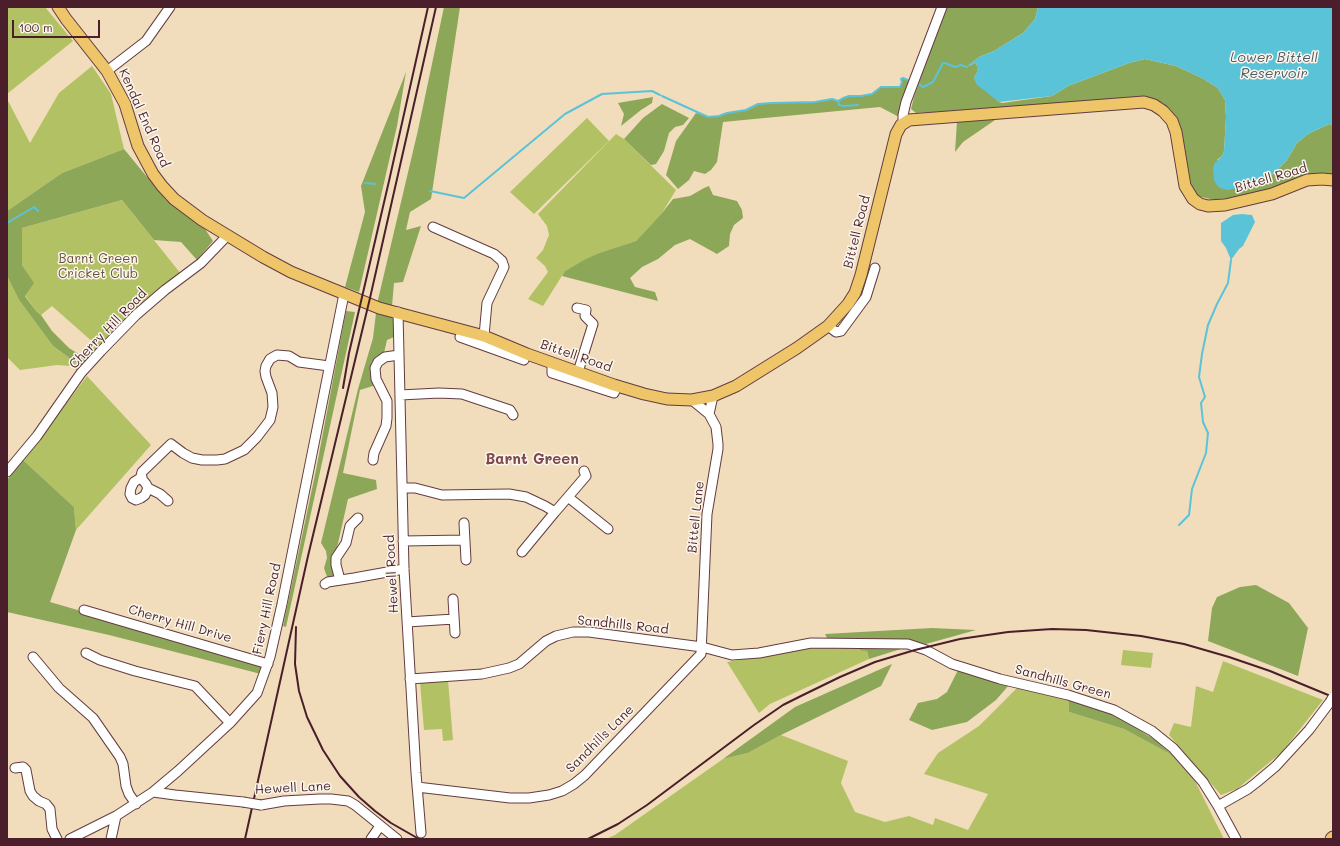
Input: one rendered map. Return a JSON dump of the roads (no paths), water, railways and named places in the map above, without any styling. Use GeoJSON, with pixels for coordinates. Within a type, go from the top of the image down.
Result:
{"type":"FeatureCollection","features":[{"type":"Feature","properties":{"kind":"main road","name":"Kendal End Road"},"geometry":{"type":"LineString","coordinates":[[58,7],[107,71],[125,104],[138,146],[152,174],[174,199],[227,236],[291,272],[344,294]]}},
{"type":"Feature","properties":{"kind":"main road","name":"Bittell Road"},"geometry":{"type":"LineString","coordinates":[[344,294],[379,308],[398,312],[459,334],[484,336],[509,350],[552,363],[617,386],[667,399],[692,400],[713,396],[736,386],[797,348],[828,326],[848,304],[857,288],[861,275],[898,128],[904,123],[915,119],[1144,102],[1163,110],[1172,121],[1176,132],[1186,186],[1193,199],[1200,204],[1208,206],[1225,205],[1272,194],[1307,180],[1333,180]]}},
{"type":"Feature","properties":{"kind":"street"},"geometry":{"type":"LineString","coordinates":[[107,71],[146,41],[170,7]]}},
{"type":"Feature","properties":{"kind":"street"},"geometry":{"type":"LineString","coordinates":[[904,123],[903,115],[906,102],[942,7]]}},
{"type":"Feature","properties":{"kind":"street"},"geometry":{"type":"LineString","coordinates":[[433,227],[494,254],[502,261],[504,267],[487,303],[484,336]]}},
{"type":"Feature","properties":{"kind":"street","name":"Cherry Hill Road"},"geometry":{"type":"LineString","coordinates":[[7,472],[37,436],[81,373],[101,351],[136,315],[165,290],[201,263],[227,236]]}},
{"type":"Feature","properties":{"kind":"street"},"geometry":{"type":"LineString","coordinates":[[828,326],[836,332],[841,331],[866,297],[875,268]]}},
{"type":"Feature","properties":{"kind":"street","name":"Fiery Hill Road"},"geometry":{"type":"LineString","coordinates":[[70,839],[116,816],[153,792],[230,723],[258,693],[268,664],[282,604],[344,294]]}},
{"type":"Feature","properties":{"kind":"street"},"geometry":{"type":"LineString","coordinates":[[578,308],[586,310],[585,316],[593,324],[578,372]]}},
{"type":"Feature","properties":{"kind":"street","name":"Hewell Road"},"geometry":{"type":"LineString","coordinates":[[398,312],[404,570],[421,833]]}},
{"type":"Feature","properties":{"kind":"street"},"geometry":{"type":"LineString","coordinates":[[459,334],[509,350],[524,360]]}},
{"type":"Feature","properties":{"kind":"street"},"geometry":{"type":"LineString","coordinates":[[168,501],[160,494],[148,488],[142,477],[142,472],[171,444],[192,458],[202,460],[217,460],[234,456],[244,450],[253,442],[270,420],[273,407],[272,397],[265,371],[270,359],[278,355],[289,356],[299,362],[330,366]]}},
{"type":"Feature","properties":{"kind":"street"},"geometry":{"type":"LineString","coordinates":[[371,455],[386,426],[387,418],[387,401],[376,379],[375,368],[378,362],[385,357],[398,355]]}},
{"type":"Feature","properties":{"kind":"street"},"geometry":{"type":"LineString","coordinates":[[552,363],[552,373],[614,393],[617,386]]}},
{"type":"Feature","properties":{"kind":"street"},"geometry":{"type":"LineString","coordinates":[[400,395],[439,393],[462,394],[510,410],[513,415]]}},
{"type":"Feature","properties":{"kind":"street"},"geometry":{"type":"LineString","coordinates":[[709,414],[713,396]]}},
{"type":"Feature","properties":{"kind":"street","name":"Bittell Lane"},"geometry":{"type":"LineString","coordinates":[[692,400],[709,414],[716,427],[718,449],[707,514],[702,647]]}},
{"type":"Feature","properties":{"kind":"street"},"geometry":{"type":"LineString","coordinates":[[522,552],[586,476],[584,471]]}},
{"type":"Feature","properties":{"kind":"street"},"geometry":{"type":"LineString","coordinates":[[142,477],[134,482],[131,488],[130,494],[132,498],[136,500],[141,498],[145,495],[148,488]]}},
{"type":"Feature","properties":{"kind":"street"},"geometry":{"type":"LineString","coordinates":[[402,488],[415,488],[442,495],[509,494],[526,497],[555,512]]}},
{"type":"Feature","properties":{"kind":"street"},"geometry":{"type":"LineString","coordinates":[[568,497],[608,529]]}},
{"type":"Feature","properties":{"kind":"street"},"geometry":{"type":"LineString","coordinates":[[340,580],[336,565],[336,558],[346,543],[350,526],[358,518]]}},
{"type":"Feature","properties":{"kind":"street"},"geometry":{"type":"LineString","coordinates":[[464,524],[466,560]]}},
{"type":"Feature","properties":{"kind":"street"},"geometry":{"type":"LineString","coordinates":[[403,541],[465,540]]}},
{"type":"Feature","properties":{"kind":"street"},"geometry":{"type":"LineString","coordinates":[[325,584],[340,580],[404,570]]}},
{"type":"Feature","properties":{"kind":"street"},"geometry":{"type":"LineString","coordinates":[[453,599],[455,633]]}},
{"type":"Feature","properties":{"kind":"street","name":"Cherry Hill Drive"},"geometry":{"type":"LineString","coordinates":[[84,610],[268,664]]}},
{"type":"Feature","properties":{"kind":"street"},"geometry":{"type":"LineString","coordinates":[[407,622],[454,620]]}},
{"type":"Feature","properties":{"kind":"street","name":"Sandhills Road"},"geometry":{"type":"LineString","coordinates":[[410,679],[482,674],[509,668],[519,664],[546,641],[556,636],[573,632],[589,632],[702,647]]}},
{"type":"Feature","properties":{"kind":"street","name":"Sandhills Green"},"geometry":{"type":"LineString","coordinates":[[702,647],[732,654],[744,655],[811,643],[901,644],[922,648],[952,664],[1000,679],[1068,695],[1114,710],[1131,718],[1152,731],[1173,748],[1203,782],[1236,839]]}},
{"type":"Feature","properties":{"kind":"street","name":"Sandhills Lane"},"geometry":{"type":"LineString","coordinates":[[417,787],[510,798],[529,798],[549,795],[562,791],[574,784],[584,775],[701,654],[702,647]]}},
{"type":"Feature","properties":{"kind":"street"},"geometry":{"type":"LineString","coordinates":[[86,653],[100,660],[135,671],[195,686],[230,723]]}},
{"type":"Feature","properties":{"kind":"street"},"geometry":{"type":"LineString","coordinates":[[33,657],[58,688],[93,718],[120,757],[123,764],[126,786],[129,794],[136,804]]}},
{"type":"Feature","properties":{"kind":"street"},"geometry":{"type":"LineString","coordinates":[[1218,806],[1248,789],[1266,775],[1309,730],[1331,699]]}},
{"type":"Feature","properties":{"kind":"street"},"geometry":{"type":"LineString","coordinates":[[14,768],[23,767],[26,770],[30,791],[33,796],[46,804],[50,809],[52,829],[57,839]]}},
{"type":"Feature","properties":{"kind":"street","name":"Hewell Lane"},"geometry":{"type":"LineString","coordinates":[[153,792],[261,805],[292,800],[343,800],[355,805],[397,839]]}},
{"type":"Feature","properties":{"kind":"street"},"geometry":{"type":"LineString","coordinates":[[110,839],[116,816]]}},
{"type":"Feature","properties":{"kind":"street"},"geometry":{"type":"LineString","coordinates":[[371,839],[380,826]]}},
{"type":"Feature","properties":{"kind":"water","name":"Lower Bittell Reservoir"},"geometry":{"type":"Polygon","coordinates":[[[1038,7],[1333,7],[1333,125],[1329,124],[1308,134],[1297,143],[1287,160],[1273,174],[1252,185],[1228,190],[1220,188],[1217,185],[1214,180],[1213,169],[1214,164],[1222,156],[1224,151],[1226,117],[1225,100],[1218,88],[1202,78],[1176,66],[1145,59],[1129,63],[1068,86],[1052,96],[999,102],[976,84],[974,78],[977,72],[976,63],[967,67],[979,57],[994,51],[1023,33],[1035,19],[1038,7]]]}},
{"type":"Feature","properties":{"kind":"water"},"geometry":{"type":"Polygon","coordinates":[[[1233,215],[1252,215],[1255,222],[1243,246],[1231,260],[1221,241],[1221,223],[1233,215]]]}},
{"type":"Feature","properties":{"kind":"waterway"},"geometry":{"type":"LineString","coordinates":[[919,84],[923,87],[933,82],[943,63],[955,67],[961,65],[967,67]]}},
{"type":"Feature","properties":{"kind":"waterway"},"geometry":{"type":"LineString","coordinates":[[662,96],[708,117],[746,110],[758,104],[815,102],[832,99],[838,101],[849,96],[872,94],[881,87],[900,87],[902,82],[901,79],[903,78],[910,81]]}},
{"type":"Feature","properties":{"kind":"waterway"},"geometry":{"type":"LineString","coordinates":[[430,191],[464,198],[565,114],[602,94],[652,91],[660,95]]}},
{"type":"Feature","properties":{"kind":"waterway"},"geometry":{"type":"LineString","coordinates":[[838,101],[839,105],[858,105]]}},
{"type":"Feature","properties":{"kind":"waterway"},"geometry":{"type":"LineString","coordinates":[[365,183],[375,184]]}},
{"type":"Feature","properties":{"kind":"waterway"},"geometry":{"type":"LineString","coordinates":[[7,223],[34,207],[38,211]]}},
{"type":"Feature","properties":{"kind":"waterway"},"geometry":{"type":"LineString","coordinates":[[1179,525],[1189,515],[1192,489],[1206,453],[1208,433],[1203,422],[1201,403],[1205,397],[1199,377],[1208,325],[1228,283],[1231,260]]}},
{"type":"Feature","properties":{"kind":"railway"},"geometry":{"type":"LineString","coordinates":[[343,388],[349,353],[428,7]]}},
{"type":"Feature","properties":{"kind":"railway"},"geometry":{"type":"LineString","coordinates":[[245,839],[308,556],[370,298],[436,7]]}},
{"type":"Feature","properties":{"kind":"railway"},"geometry":{"type":"LineString","coordinates":[[296,627],[295,664],[299,691],[307,717],[323,750],[340,776],[359,797],[391,823],[419,839]]}},
{"type":"Feature","properties":{"kind":"railway"},"geometry":{"type":"LineString","coordinates":[[588,839],[618,824],[647,805],[783,705],[840,677],[875,662],[960,639],[1008,632],[1052,629],[1086,630],[1141,636],[1184,644],[1229,657],[1270,671],[1333,697]]}},
{"type":"Feature","properties":{"kind":"district","name":"Barnt Green"},"geometry":{"type":"Point","coordinates":[532,459]}},
{"type":"Feature","properties":{"kind":"park label","name":"Barnt Green Cricket Club"},"geometry":{"type":"Point","coordinates":[98,266]}}]}
